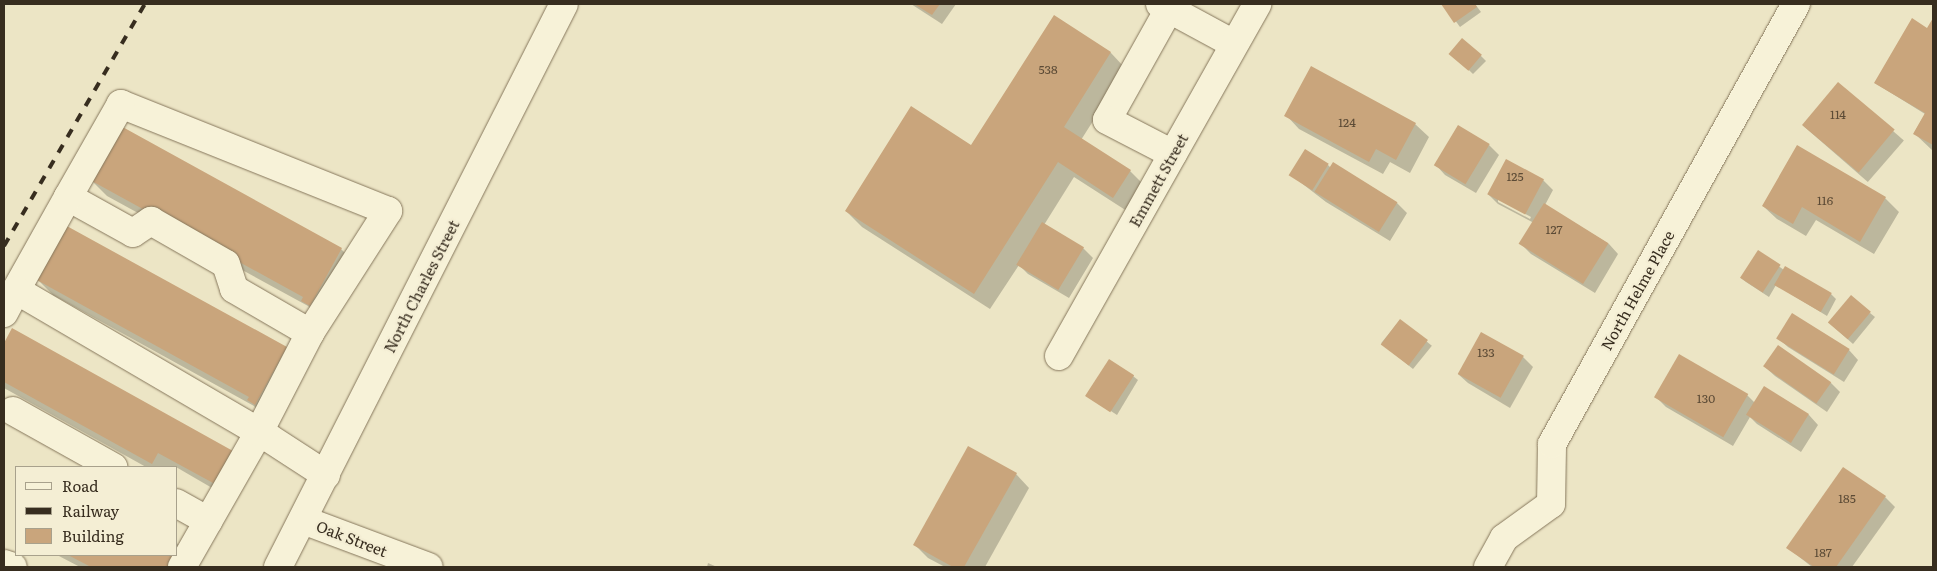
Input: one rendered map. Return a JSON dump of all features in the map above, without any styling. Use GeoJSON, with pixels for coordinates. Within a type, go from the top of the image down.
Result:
{"type":"FeatureCollection","features":[{"type":"Feature","properties":{"kind":"street","name":"North Charles Street"},"geometry":{"type":"LineString","coordinates":[[278,567],[564,4]]}},
{"type":"Feature","properties":{"kind":"street","name":"Emmett Street"},"geometry":{"type":"LineString","coordinates":[[1059,356],[1257,4]]}},
{"type":"Feature","properties":{"kind":"street","name":"North Helme Place"},"geometry":{"type":"LineString","coordinates":[[1488,567],[1504,538],[1551,504],[1552,444],[1796,4]]}},
{"type":"Feature","properties":{"kind":"street"},"geometry":{"type":"LineString","coordinates":[[1173,154],[1107,120],[1164,6],[1234,44]]}},
{"type":"Feature","properties":{"kind":"street"},"geometry":{"type":"LineString","coordinates":[[182,567],[259,432],[310,333],[388,211],[121,104],[10,301],[259,432],[326,475]]}},
{"type":"Feature","properties":{"kind":"street"},"geometry":{"type":"LineString","coordinates":[[68,197],[133,233],[151,221],[226,264],[234,290],[310,333]]}},
{"type":"Feature","properties":{"kind":"street"},"geometry":{"type":"LineString","coordinates":[[7,415],[111,466]]}},
{"type":"Feature","properties":{"kind":"street"},"geometry":{"type":"LineString","coordinates":[[178,504],[208,521]]}},
{"type":"Feature","properties":{"kind":"street","name":"Oak Street"},"geometry":{"type":"LineString","coordinates":[[303,520],[429,567]]}},
{"type":"Feature","properties":{"kind":"street"},"geometry":{"type":"LineString","coordinates":[[4,564],[13,567]]}},
{"type":"Feature","properties":{"kind":"building"},"geometry":{"type":"Polygon","coordinates":[[[914,4],[940,4],[932,15],[914,4]]]}},
{"type":"Feature","properties":{"kind":"building"},"geometry":{"type":"Polygon","coordinates":[[[1441,4],[1475,4],[1477,7],[1454,23],[1441,4]]]}},
{"type":"Feature","properties":{"kind":"building"},"geometry":{"type":"Polygon","coordinates":[[[1054,15],[1111,52],[1064,127],[1131,170],[1113,198],[1058,162],[974,294],[845,211],[911,106],[971,145],[1054,15]]]}},
{"type":"Feature","properties":{"kind":"building"},"geometry":{"type":"Polygon","coordinates":[[[1912,18],[1927,28],[1933,18],[1933,145],[1913,134],[1925,113],[1874,83],[1912,18]]]}},
{"type":"Feature","properties":{"kind":"building"},"geometry":{"type":"Polygon","coordinates":[[[1462,38],[1482,55],[1468,71],[1449,54],[1462,38]]]}},
{"type":"Feature","properties":{"kind":"building"},"geometry":{"type":"Polygon","coordinates":[[[1311,66],[1416,123],[1396,160],[1376,149],[1369,162],[1284,116],[1311,66]]]}},
{"type":"Feature","properties":{"kind":"building"},"geometry":{"type":"Polygon","coordinates":[[[1838,82],[1895,130],[1859,172],[1802,125],[1838,82]]]}},
{"type":"Feature","properties":{"kind":"building"},"geometry":{"type":"Polygon","coordinates":[[[119,125],[342,248],[310,306],[301,301],[303,297],[90,180],[119,125]]]}},
{"type":"Feature","properties":{"kind":"building"},"geometry":{"type":"Polygon","coordinates":[[[1458,125],[1490,144],[1466,184],[1434,165],[1458,125]]]}},
{"type":"Feature","properties":{"kind":"building"},"geometry":{"type":"Polygon","coordinates":[[[1797,145],[1886,197],[1860,242],[1802,207],[1793,224],[1762,206],[1797,145]]]}},
{"type":"Feature","properties":{"kind":"building"},"geometry":{"type":"Polygon","coordinates":[[[1305,149],[1329,164],[1312,190],[1289,175],[1305,149]]]}},
{"type":"Feature","properties":{"kind":"building"},"geometry":{"type":"Polygon","coordinates":[[[1506,159],[1544,179],[1525,215],[1487,194],[1506,159]]]}},
{"type":"Feature","properties":{"kind":"building"},"geometry":{"type":"Polygon","coordinates":[[[1333,162],[1397,202],[1379,232],[1314,192],[1333,162]]]}},
{"type":"Feature","properties":{"kind":"building"},"geometry":{"type":"Polygon","coordinates":[[[1544,203],[1608,243],[1583,284],[1519,244],[1544,203]]]}},
{"type":"Feature","properties":{"kind":"building"},"geometry":{"type":"Polygon","coordinates":[[[1042,222],[1084,247],[1058,290],[1016,265],[1042,222]]]}},
{"type":"Feature","properties":{"kind":"building"},"geometry":{"type":"Polygon","coordinates":[[[65,225],[287,347],[255,405],[247,400],[249,397],[35,279],[65,225]]]}},
{"type":"Feature","properties":{"kind":"building"},"geometry":{"type":"Polygon","coordinates":[[[1758,250],[1781,265],[1763,292],[1740,278],[1758,250]]]}},
{"type":"Feature","properties":{"kind":"building"},"geometry":{"type":"Polygon","coordinates":[[[1785,266],[1832,293],[1821,312],[1774,285],[1785,266]]]}},
{"type":"Feature","properties":{"kind":"building"},"geometry":{"type":"Polygon","coordinates":[[[1851,295],[1871,312],[1848,339],[1828,323],[1851,295]]]}},
{"type":"Feature","properties":{"kind":"building"},"geometry":{"type":"Polygon","coordinates":[[[1792,313],[1850,349],[1834,374],[1776,338],[1792,313]]]}},
{"type":"Feature","properties":{"kind":"building"},"geometry":{"type":"Polygon","coordinates":[[[1400,319],[1428,340],[1409,366],[1381,345],[1400,319]]]}},
{"type":"Feature","properties":{"kind":"building"},"geometry":{"type":"Polygon","coordinates":[[[12,328],[233,451],[215,484],[158,453],[152,464],[4,382],[4,343],[12,328]]]}},
{"type":"Feature","properties":{"kind":"building"},"geometry":{"type":"Polygon","coordinates":[[[1481,332],[1524,356],[1501,398],[1458,374],[1481,332]]]}},
{"type":"Feature","properties":{"kind":"building"},"geometry":{"type":"Polygon","coordinates":[[[1778,345],[1831,382],[1816,404],[1763,366],[1778,345]]]}},
{"type":"Feature","properties":{"kind":"building"},"geometry":{"type":"Polygon","coordinates":[[[1679,354],[1748,394],[1723,437],[1654,397],[1679,354]]]}},
{"type":"Feature","properties":{"kind":"building"},"geometry":{"type":"Polygon","coordinates":[[[1109,359],[1134,375],[1110,412],[1085,396],[1109,359]]]}},
{"type":"Feature","properties":{"kind":"building"},"geometry":{"type":"Polygon","coordinates":[[[1764,386],[1809,414],[1791,443],[1746,415],[1764,386]]]}},
{"type":"Feature","properties":{"kind":"building"},"geometry":{"type":"Polygon","coordinates":[[[968,446],[1017,473],[964,567],[953,567],[913,545],[968,446]]]}},
{"type":"Feature","properties":{"kind":"building"},"geometry":{"type":"Polygon","coordinates":[[[1843,467],[1886,496],[1836,567],[1814,567],[1786,548],[1843,467]]]}},
{"type":"Feature","properties":{"kind":"building"},"geometry":{"type":"Polygon","coordinates":[[[70,556],[173,556],[167,567],[91,567],[70,556]]]}},
{"type":"Feature","properties":{"kind":"railway"},"geometry":{"type":"LineString","coordinates":[[4,246],[145,4]]}}]}
